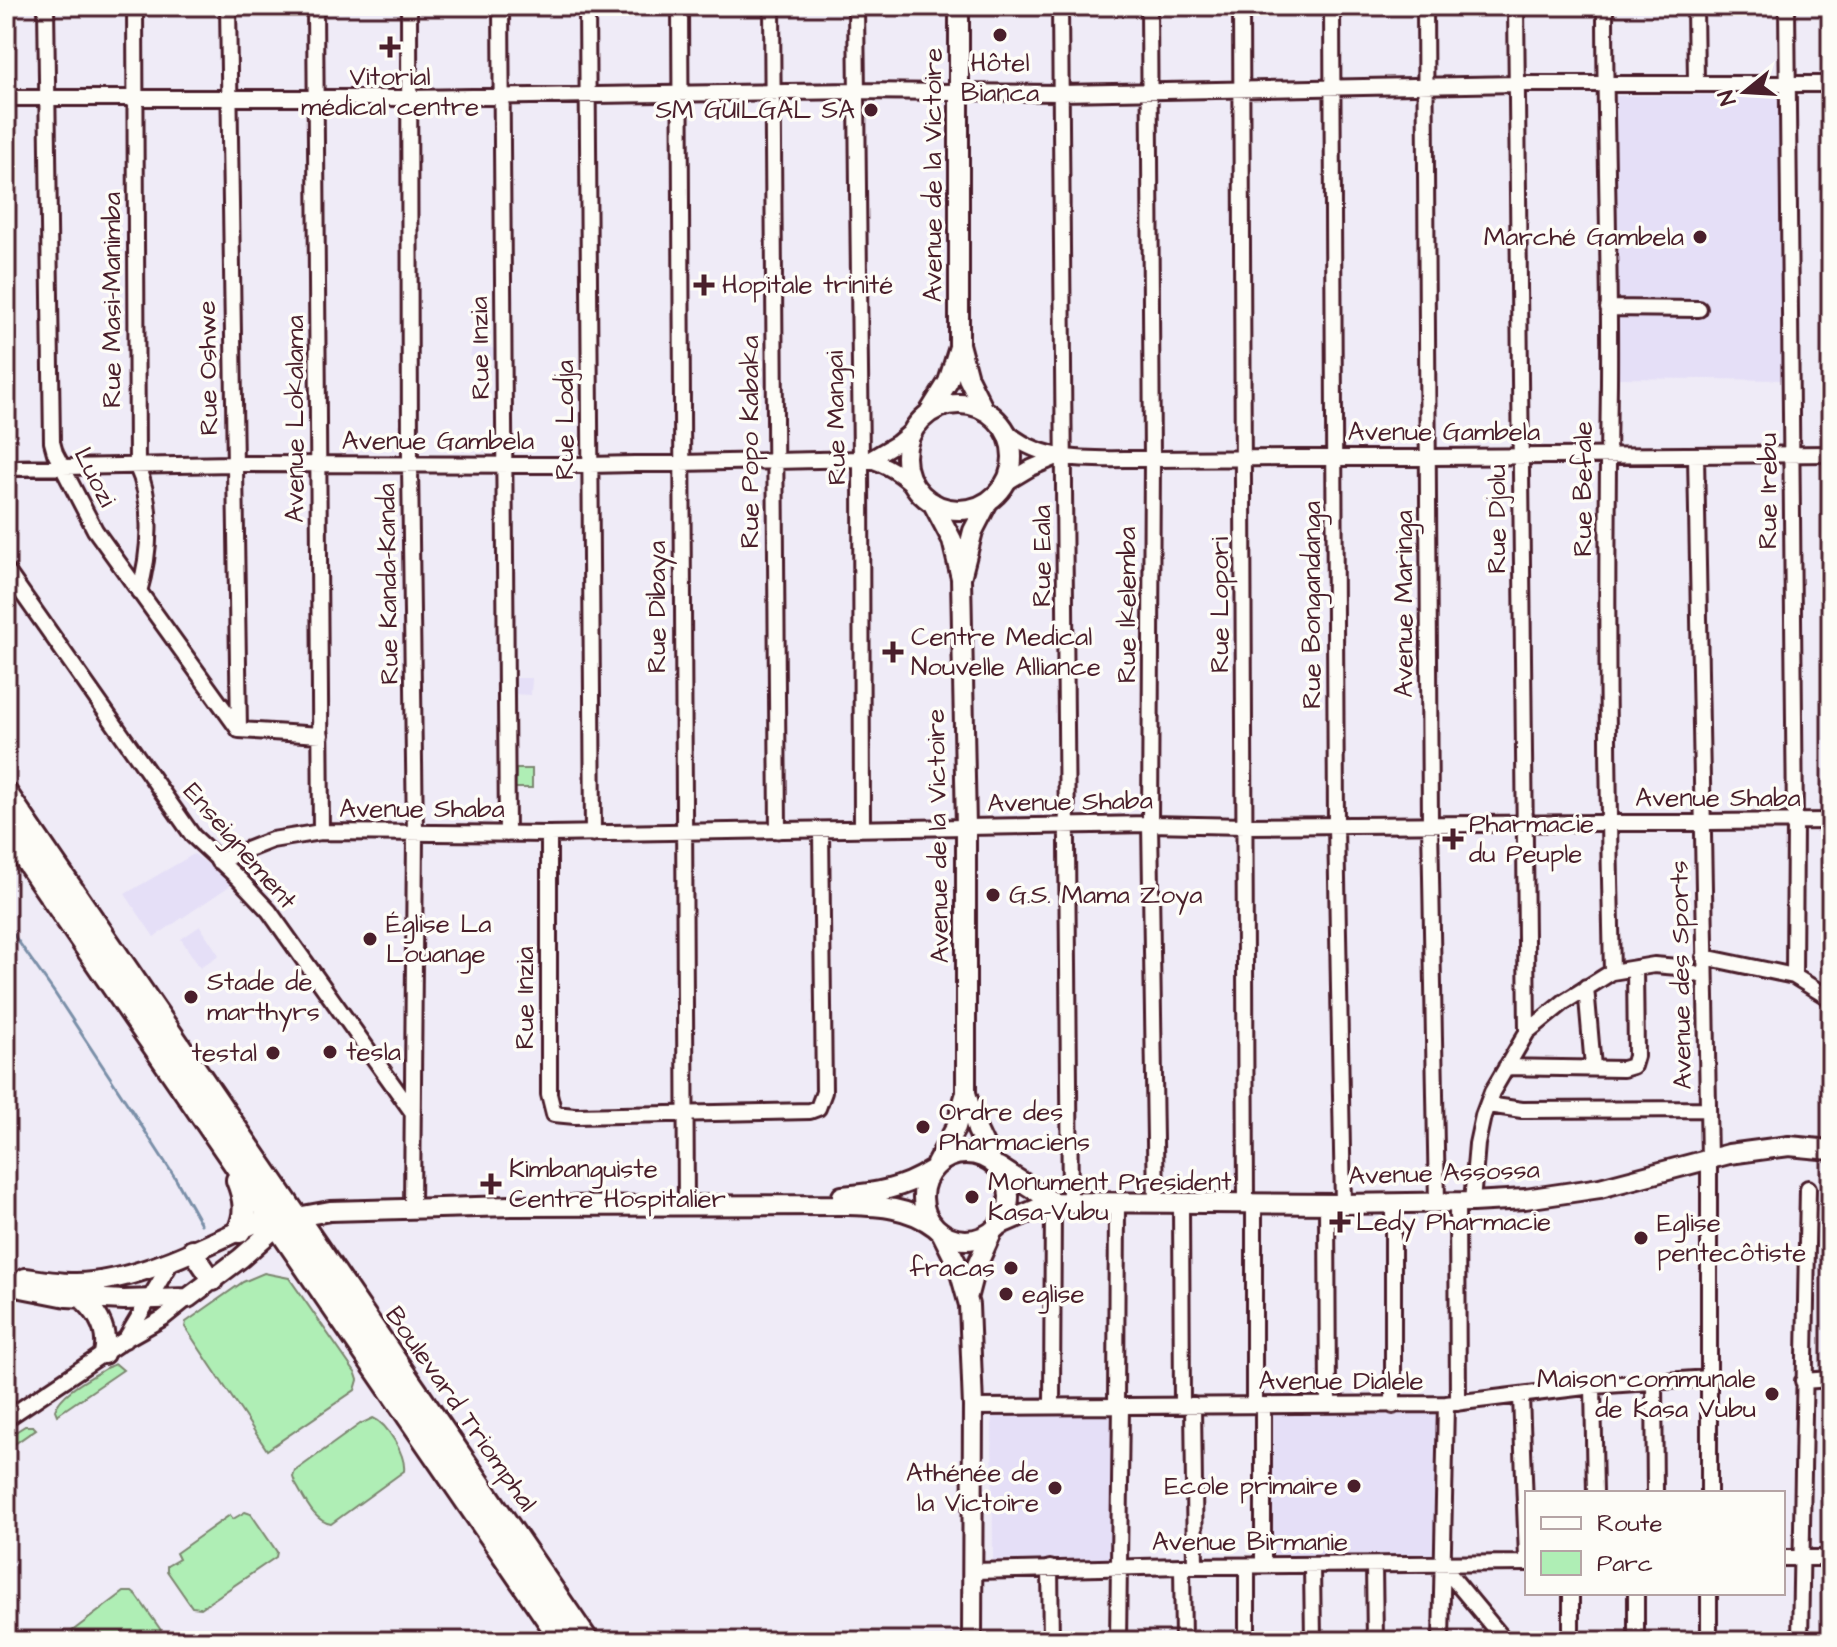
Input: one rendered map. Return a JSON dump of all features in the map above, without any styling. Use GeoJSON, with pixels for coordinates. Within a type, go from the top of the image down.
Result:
{"type":"FeatureCollection","features":[{"type":"Feature","properties":{"kind":"highway","name":"Boulevard Triomphal"},"geometry":{"type":"LineString","coordinates":[[6,794],[563,1641]]}},
{"type":"Feature","properties":{"kind":"highway","name":"Boulevard Triomphal"},"geometry":{"type":"LineString","coordinates":[[6,830],[228,1156],[284,1217],[587,1641]]}},
{"type":"Feature","properties":{"kind":"highway"},"geometry":{"type":"LineString","coordinates":[[228,1156],[245,1204],[239,1231]]}},
{"type":"Feature","properties":{"kind":"main road","name":"Avenue de la Victoire"},"geometry":{"type":"LineString","coordinates":[[959,6],[959,344]]}},
{"type":"Feature","properties":{"kind":"main road"},"geometry":{"type":"LineString","coordinates":[[959,344],[968,378],[984,410],[1004,429],[1011,446],[1012,465],[1006,483],[988,502],[973,531],[961,578]]}},
{"type":"Feature","properties":{"kind":"main road"},"geometry":{"type":"LineString","coordinates":[[959,344],[948,382],[909,442],[907,458],[916,488],[932,502],[952,540],[961,578]]}},
{"type":"Feature","properties":{"kind":"main road"},"geometry":{"type":"LineString","coordinates":[[922,421],[941,407],[956,404],[984,410]]}},
{"type":"Feature","properties":{"kind":"main road"},"geometry":{"type":"LineString","coordinates":[[932,502],[954,510],[988,502]]}},
{"type":"Feature","properties":{"kind":"main road","name":"Avenue de la Victoire"},"geometry":{"type":"LineString","coordinates":[[961,578],[966,827],[966,1093]]}},
{"type":"Feature","properties":{"kind":"main road"},"geometry":{"type":"LineString","coordinates":[[966,1093],[977,1130],[994,1163],[1004,1175],[1009,1201],[1006,1214],[974,1272],[968,1295]]}},
{"type":"Feature","properties":{"kind":"main road"},"geometry":{"type":"LineString","coordinates":[[966,1093],[956,1127],[932,1169],[922,1196],[925,1213],[958,1266],[968,1295],[973,1407],[972,1641]]}},
{"type":"Feature","properties":{"kind":"main road","name":"Avenue Assossa"},"geometry":{"type":"LineString","coordinates":[[1062,1202],[1335,1204],[1525,1199],[1600,1188],[1729,1154],[1800,1146],[1831,1150]]}},
{"type":"Feature","properties":{"kind":"main road"},"geometry":{"type":"LineString","coordinates":[[844,1200],[902,1186],[932,1169],[944,1158],[969,1153],[994,1163],[1062,1202]]}},
{"type":"Feature","properties":{"kind":"main road"},"geometry":{"type":"LineString","coordinates":[[18,1284],[92,1282],[128,1275],[239,1231],[284,1217],[412,1204],[844,1200],[895,1208],[918,1216],[938,1230],[961,1240],[972,1240],[1062,1202]]}},
{"type":"Feature","properties":{"kind":"main road"},"geometry":{"type":"LineString","coordinates":[[6,1274],[18,1284],[80,1297],[188,1298],[213,1281],[284,1217]]}},
{"type":"Feature","properties":{"kind":"main road"},"geometry":{"type":"LineString","coordinates":[[192,1250],[213,1281]]}},
{"type":"Feature","properties":{"kind":"main road"},"geometry":{"type":"LineString","coordinates":[[80,1297],[104,1329],[107,1341],[104,1354]]}},
{"type":"Feature","properties":{"kind":"street","name":"Luozi"},"geometry":{"type":"LineString","coordinates":[[46,6],[52,442],[61,468],[95,530],[239,730]]}},
{"type":"Feature","properties":{"kind":"street","name":"Rue Masi-Manimba"},"geometry":{"type":"LineString","coordinates":[[135,6],[137,467],[144,488],[147,524],[144,575],[139,592]]}},
{"type":"Feature","properties":{"kind":"street","name":"Rue Oshwe"},"geometry":{"type":"LineString","coordinates":[[228,6],[239,730]]}},
{"type":"Feature","properties":{"kind":"street","name":"Avenue Lokalama"},"geometry":{"type":"LineString","coordinates":[[315,6],[321,832]]}},
{"type":"Feature","properties":{"kind":"street","name":"Rue Kanda-Kanda"},"geometry":{"type":"LineString","coordinates":[[409,6],[415,834],[412,1204]]}},
{"type":"Feature","properties":{"kind":"street","name":"Rue Inzia"},"geometry":{"type":"LineString","coordinates":[[501,6],[507,834]]}},
{"type":"Feature","properties":{"kind":"street","name":"Rue Lodja"},"geometry":{"type":"LineString","coordinates":[[587,6],[593,834]]}},
{"type":"Feature","properties":{"kind":"street","name":"Rue Dibaya"},"geometry":{"type":"LineString","coordinates":[[680,6],[686,1202]]}},
{"type":"Feature","properties":{"kind":"street","name":"Rue Popo Kabaka"},"geometry":{"type":"LineString","coordinates":[[772,6],[778,831]]}},
{"type":"Feature","properties":{"kind":"street","name":"Rue Mangai"},"geometry":{"type":"LineString","coordinates":[[856,6],[866,459],[862,829]]}},
{"type":"Feature","properties":{"kind":"street","name":"Rue Eala"},"geometry":{"type":"LineString","coordinates":[[1052,1405],[1062,1202],[1066,825],[1060,6]]}},
{"type":"Feature","properties":{"kind":"street","name":"Rue Ikelemba"},"geometry":{"type":"LineString","coordinates":[[1149,6],[1152,459],[1150,824],[1156,1204]]}},
{"type":"Feature","properties":{"kind":"street","name":"Rue Lopori"},"geometry":{"type":"LineString","coordinates":[[1241,6],[1250,1203],[1263,1565]]}},
{"type":"Feature","properties":{"kind":"street","name":"Rue Bongandanga"},"geometry":{"type":"LineString","coordinates":[[1328,1404],[1335,1204],[1336,457],[1332,6]]}},
{"type":"Feature","properties":{"kind":"street","name":"Avenue Maringa"},"geometry":{"type":"LineString","coordinates":[[1425,6],[1430,823],[1437,1202]]}},
{"type":"Feature","properties":{"kind":"street","name":"Rue Djolu"},"geometry":{"type":"LineString","coordinates":[[1516,6],[1527,1032]]}},
{"type":"Feature","properties":{"kind":"street","name":"Rue Befale"},"geometry":{"type":"LineString","coordinates":[[1605,6],[1608,823],[1612,972]]}},
{"type":"Feature","properties":{"kind":"street"},"geometry":{"type":"LineString","coordinates":[[1695,6],[1696,82]]}},
{"type":"Feature","properties":{"kind":"street","name":"Rue Irebu"},"geometry":{"type":"LineString","coordinates":[[1787,6],[1794,976]]}},
{"type":"Feature","properties":{"kind":"street"},"geometry":{"type":"LineString","coordinates":[[6,98],[409,98],[856,91],[1061,93],[1517,84],[1831,84]]}},
{"type":"Feature","properties":{"kind":"street"},"geometry":{"type":"LineString","coordinates":[[1608,308],[1699,309]]}},
{"type":"Feature","properties":{"kind":"street"},"geometry":{"type":"LineString","coordinates":[[866,459],[897,443],[922,421]]}},
{"type":"Feature","properties":{"kind":"street"},"geometry":{"type":"LineString","coordinates":[[1004,429],[1028,447],[1062,457]]}},
{"type":"Feature","properties":{"kind":"street","name":"Avenue Gambela"},"geometry":{"type":"LineString","coordinates":[[1062,457],[1831,454]]}},
{"type":"Feature","properties":{"kind":"street","name":"Avenue des Sports"},"geometry":{"type":"LineString","coordinates":[[1696,456],[1709,1159],[1709,1491]]}},
{"type":"Feature","properties":{"kind":"street"},"geometry":{"type":"LineString","coordinates":[[1006,483],[1031,468],[1062,457]]}},
{"type":"Feature","properties":{"kind":"street"},"geometry":{"type":"LineString","coordinates":[[866,459],[897,473],[916,488]]}},
{"type":"Feature","properties":{"kind":"street","name":"Avenue Gambela"},"geometry":{"type":"LineString","coordinates":[[6,468],[234,464],[589,465],[866,459]]}},
{"type":"Feature","properties":{"kind":"street","name":"Enseignement"},"geometry":{"type":"LineString","coordinates":[[6,570],[181,821],[269,911],[413,1113]]}},
{"type":"Feature","properties":{"kind":"street"},"geometry":{"type":"LineString","coordinates":[[239,730],[321,735]]}},
{"type":"Feature","properties":{"kind":"street","name":"Avenue Shaba"},"geometry":{"type":"LineString","coordinates":[[218,861],[272,840],[321,832],[593,834],[1150,824],[1245,826],[1831,821]]}},
{"type":"Feature","properties":{"kind":"street"},"geometry":{"type":"LineString","coordinates":[[686,1114],[810,1111],[818,1108],[824,1092],[821,830]]}},
{"type":"Feature","properties":{"kind":"street","name":"Rue Inzia"},"geometry":{"type":"LineString","coordinates":[[549,834],[549,1094],[554,1114],[686,1114]]}},
{"type":"Feature","properties":{"kind":"street"},"geometry":{"type":"LineString","coordinates":[[1704,957],[1794,976],[1831,999]]}},
{"type":"Feature","properties":{"kind":"street"},"geometry":{"type":"LineString","coordinates":[[1441,1641],[1441,1564],[1465,1202],[1488,1105],[1527,1032],[1586,987],[1612,972],[1654,965],[1678,967],[1705,977]]}},
{"type":"Feature","properties":{"kind":"street"},"geometry":{"type":"LineString","coordinates":[[1506,1067],[1623,1069],[1633,1066],[1636,1056],[1635,968]]}},
{"type":"Feature","properties":{"kind":"street"},"geometry":{"type":"LineString","coordinates":[[1586,987],[1593,1067]]}},
{"type":"Feature","properties":{"kind":"street"},"geometry":{"type":"LineString","coordinates":[[1488,1105],[1522,1110],[1708,1109]]}},
{"type":"Feature","properties":{"kind":"street"},"geometry":{"type":"LineString","coordinates":[[1800,1641],[1808,1188]]}},
{"type":"Feature","properties":{"kind":"street"},"geometry":{"type":"LineString","coordinates":[[1393,1203],[1393,1406]]}},
{"type":"Feature","properties":{"kind":"street"},"geometry":{"type":"LineString","coordinates":[[1117,1204],[1118,1641]]}},
{"type":"Feature","properties":{"kind":"street"},"geometry":{"type":"LineString","coordinates":[[1181,1204],[1188,1405],[1188,1566],[1183,1641]]}},
{"type":"Feature","properties":{"kind":"street"},"geometry":{"type":"LineString","coordinates":[[124,1340],[173,1259]]}},
{"type":"Feature","properties":{"kind":"street"},"geometry":{"type":"LineString","coordinates":[[6,1419],[124,1340],[151,1326],[188,1298]]}},
{"type":"Feature","properties":{"kind":"street","name":"Avenue Dialele"},"geometry":{"type":"LineString","coordinates":[[973,1407],[1452,1404],[1593,1386],[1709,1378]]}},
{"type":"Feature","properties":{"kind":"street"},"geometry":{"type":"LineString","coordinates":[[1803,1381],[1831,1379]]}},
{"type":"Feature","properties":{"kind":"street"},"geometry":{"type":"LineString","coordinates":[[1654,1381],[1655,1491]]}},
{"type":"Feature","properties":{"kind":"street"},"geometry":{"type":"LineString","coordinates":[[1593,1386],[1595,1491]]}},
{"type":"Feature","properties":{"kind":"street"},"geometry":{"type":"LineString","coordinates":[[1521,1396],[1525,1506]]}},
{"type":"Feature","properties":{"kind":"street"},"geometry":{"type":"LineString","coordinates":[[1785,1558],[1831,1558]]}},
{"type":"Feature","properties":{"kind":"street","name":"Avenue Birmanie"},"geometry":{"type":"LineString","coordinates":[[973,1571],[1525,1561]]}},
{"type":"Feature","properties":{"kind":"street"},"geometry":{"type":"LineString","coordinates":[[1441,1564],[1505,1641]]}},
{"type":"Feature","properties":{"kind":"street"},"geometry":{"type":"LineString","coordinates":[[1374,1565],[1375,1641]]}},
{"type":"Feature","properties":{"kind":"street"},"geometry":{"type":"LineString","coordinates":[[1247,1566],[1247,1641]]}},
{"type":"Feature","properties":{"kind":"street"},"geometry":{"type":"LineString","coordinates":[[1312,1566],[1313,1641]]}},
{"type":"Feature","properties":{"kind":"street"},"geometry":{"type":"LineString","coordinates":[[1050,1568],[1051,1641]]}},
{"type":"Feature","properties":{"kind":"street"},"geometry":{"type":"LineString","coordinates":[[1571,1595],[1571,1641]]}},
{"type":"Feature","properties":{"kind":"street"},"geometry":{"type":"LineString","coordinates":[[1636,1595],[1636,1641]]}},
{"type":"Feature","properties":{"kind":"street"},"geometry":{"type":"LineString","coordinates":[[1709,1595],[1709,1641]]}},
{"type":"Feature","properties":{"kind":"shaded area","name":"Marché Gambela"},"geometry":{"type":"Polygon","coordinates":[[[1786,94],[1788,380],[1617,378],[1610,96],[1786,94]]]}},
{"type":"Feature","properties":{"kind":"shaded area"},"geometry":{"type":"Polygon","coordinates":[[[472,348],[497,348],[498,361],[470,356],[472,348]]]}},
{"type":"Feature","properties":{"kind":"shaded area"},"geometry":{"type":"Polygon","coordinates":[[[512,678],[532,678],[531,695],[512,694],[512,678]]]}},
{"type":"Feature","properties":{"kind":"shaded area"},"geometry":{"type":"Polygon","coordinates":[[[194,854],[234,883],[154,937],[125,894],[194,854]]]}},
{"type":"Feature","properties":{"kind":"shaded area"},"geometry":{"type":"Polygon","coordinates":[[[200,926],[219,955],[200,968],[181,939],[200,926]]]}},
{"type":"Feature","properties":{"kind":"shaded area","name":"Ecole primaire"},"geometry":{"type":"Polygon","coordinates":[[[1443,1411],[1436,1559],[1269,1561],[1268,1414],[1443,1411]]]}},
{"type":"Feature","properties":{"kind":"shaded area","name":"Athénée de la Victoire"},"geometry":{"type":"Polygon","coordinates":[[[992,1414],[1118,1414],[1116,1562],[993,1562],[992,1414]]]}},
{"type":"Feature","properties":{"kind":"green space"},"geometry":{"type":"Polygon","coordinates":[[[516,769],[532,769],[532,788],[515,788],[516,769]]]}},
{"type":"Feature","properties":{"kind":"green space"},"geometry":{"type":"Polygon","coordinates":[[[264,1273],[289,1278],[358,1380],[355,1390],[267,1450],[185,1327],[186,1322],[243,1282],[264,1273]]]}},
{"type":"Feature","properties":{"kind":"green space"},"geometry":{"type":"Polygon","coordinates":[[[116,1364],[123,1370],[57,1415],[55,1410],[70,1391],[116,1364]]]}},
{"type":"Feature","properties":{"kind":"green space"},"geometry":{"type":"Polygon","coordinates":[[[373,1418],[395,1441],[404,1471],[331,1524],[325,1522],[314,1513],[295,1483],[295,1471],[373,1418]]]}},
{"type":"Feature","properties":{"kind":"green space"},"geometry":{"type":"Polygon","coordinates":[[[25,1426],[36,1429],[6,1450],[6,1438],[25,1426]]]}},
{"type":"Feature","properties":{"kind":"green space"},"geometry":{"type":"Polygon","coordinates":[[[245,1512],[251,1514],[277,1552],[276,1557],[201,1608],[192,1607],[167,1571],[167,1566],[179,1559],[176,1553],[230,1515],[233,1519],[245,1512]]]}},
{"type":"Feature","properties":{"kind":"green space"},"geometry":{"type":"Polygon","coordinates":[[[124,1592],[137,1596],[165,1636],[158,1641],[59,1641],[124,1592]]]}},
{"type":"Feature","properties":{"kind":"waterway"},"geometry":{"type":"LineString","coordinates":[[6,924],[121,1094],[201,1224]]}},
{"type":"Feature","properties":{"kind":"place","name":"Hôtel Bianca"},"geometry":{"type":"Point","coordinates":[1000,35]}},
{"type":"Feature","properties":{"kind":"place","name":"Vitorial médical centre"},"geometry":{"type":"Point","coordinates":[390,47]}},
{"type":"Feature","properties":{"kind":"place","name":"SM GUILGAL SA"},"geometry":{"type":"Point","coordinates":[871,110]}},
{"type":"Feature","properties":{"kind":"place","name":"Marché Gambela"},"geometry":{"type":"Point","coordinates":[1700,237]}},
{"type":"Feature","properties":{"kind":"place","name":"Hopitale trinité"},"geometry":{"type":"Point","coordinates":[704,285]}},
{"type":"Feature","properties":{"kind":"place","name":"Centre Medical Nouvelle Alliance"},"geometry":{"type":"Point","coordinates":[893,652]}},
{"type":"Feature","properties":{"kind":"place","name":"Pharmacie du Peuple"},"geometry":{"type":"Point","coordinates":[1453,839]}},
{"type":"Feature","properties":{"kind":"place","name":"G.S. Mama Zoya"},"geometry":{"type":"Point","coordinates":[993,895]}},
{"type":"Feature","properties":{"kind":"place","name":"Église La Louange"},"geometry":{"type":"Point","coordinates":[370,939]}},
{"type":"Feature","properties":{"kind":"place","name":"Stade de marthyrs"},"geometry":{"type":"Point","coordinates":[191,997]}},
{"type":"Feature","properties":{"kind":"place","name":"tesla"},"geometry":{"type":"Point","coordinates":[330,1052]}},
{"type":"Feature","properties":{"kind":"place","name":"testal"},"geometry":{"type":"Point","coordinates":[273,1053]}},
{"type":"Feature","properties":{"kind":"place","name":"Ordre des Pharmaciens"},"geometry":{"type":"Point","coordinates":[923,1127]}},
{"type":"Feature","properties":{"kind":"place","name":"Kimbanguiste Centre Hospitalier"},"geometry":{"type":"Point","coordinates":[491,1184]}},
{"type":"Feature","properties":{"kind":"place","name":"Monument President Kasa-Vubu"},"geometry":{"type":"Point","coordinates":[972,1197]}},
{"type":"Feature","properties":{"kind":"place","name":"Ledy Pharmacie"},"geometry":{"type":"Point","coordinates":[1340,1222]}},
{"type":"Feature","properties":{"kind":"place","name":"Eglise pentecôtiste"},"geometry":{"type":"Point","coordinates":[1641,1238]}},
{"type":"Feature","properties":{"kind":"place","name":"fracas"},"geometry":{"type":"Point","coordinates":[1011,1268]}},
{"type":"Feature","properties":{"kind":"place","name":"eglise"},"geometry":{"type":"Point","coordinates":[1006,1294]}},
{"type":"Feature","properties":{"kind":"place","name":"Maison communale de Kasa Vubu"},"geometry":{"type":"Point","coordinates":[1772,1394]}},
{"type":"Feature","properties":{"kind":"place","name":"Ecole primaire"},"geometry":{"type":"Point","coordinates":[1354,1486]}},
{"type":"Feature","properties":{"kind":"place","name":"Athénée de la Victoire"},"geometry":{"type":"Point","coordinates":[1055,1488]}}]}
